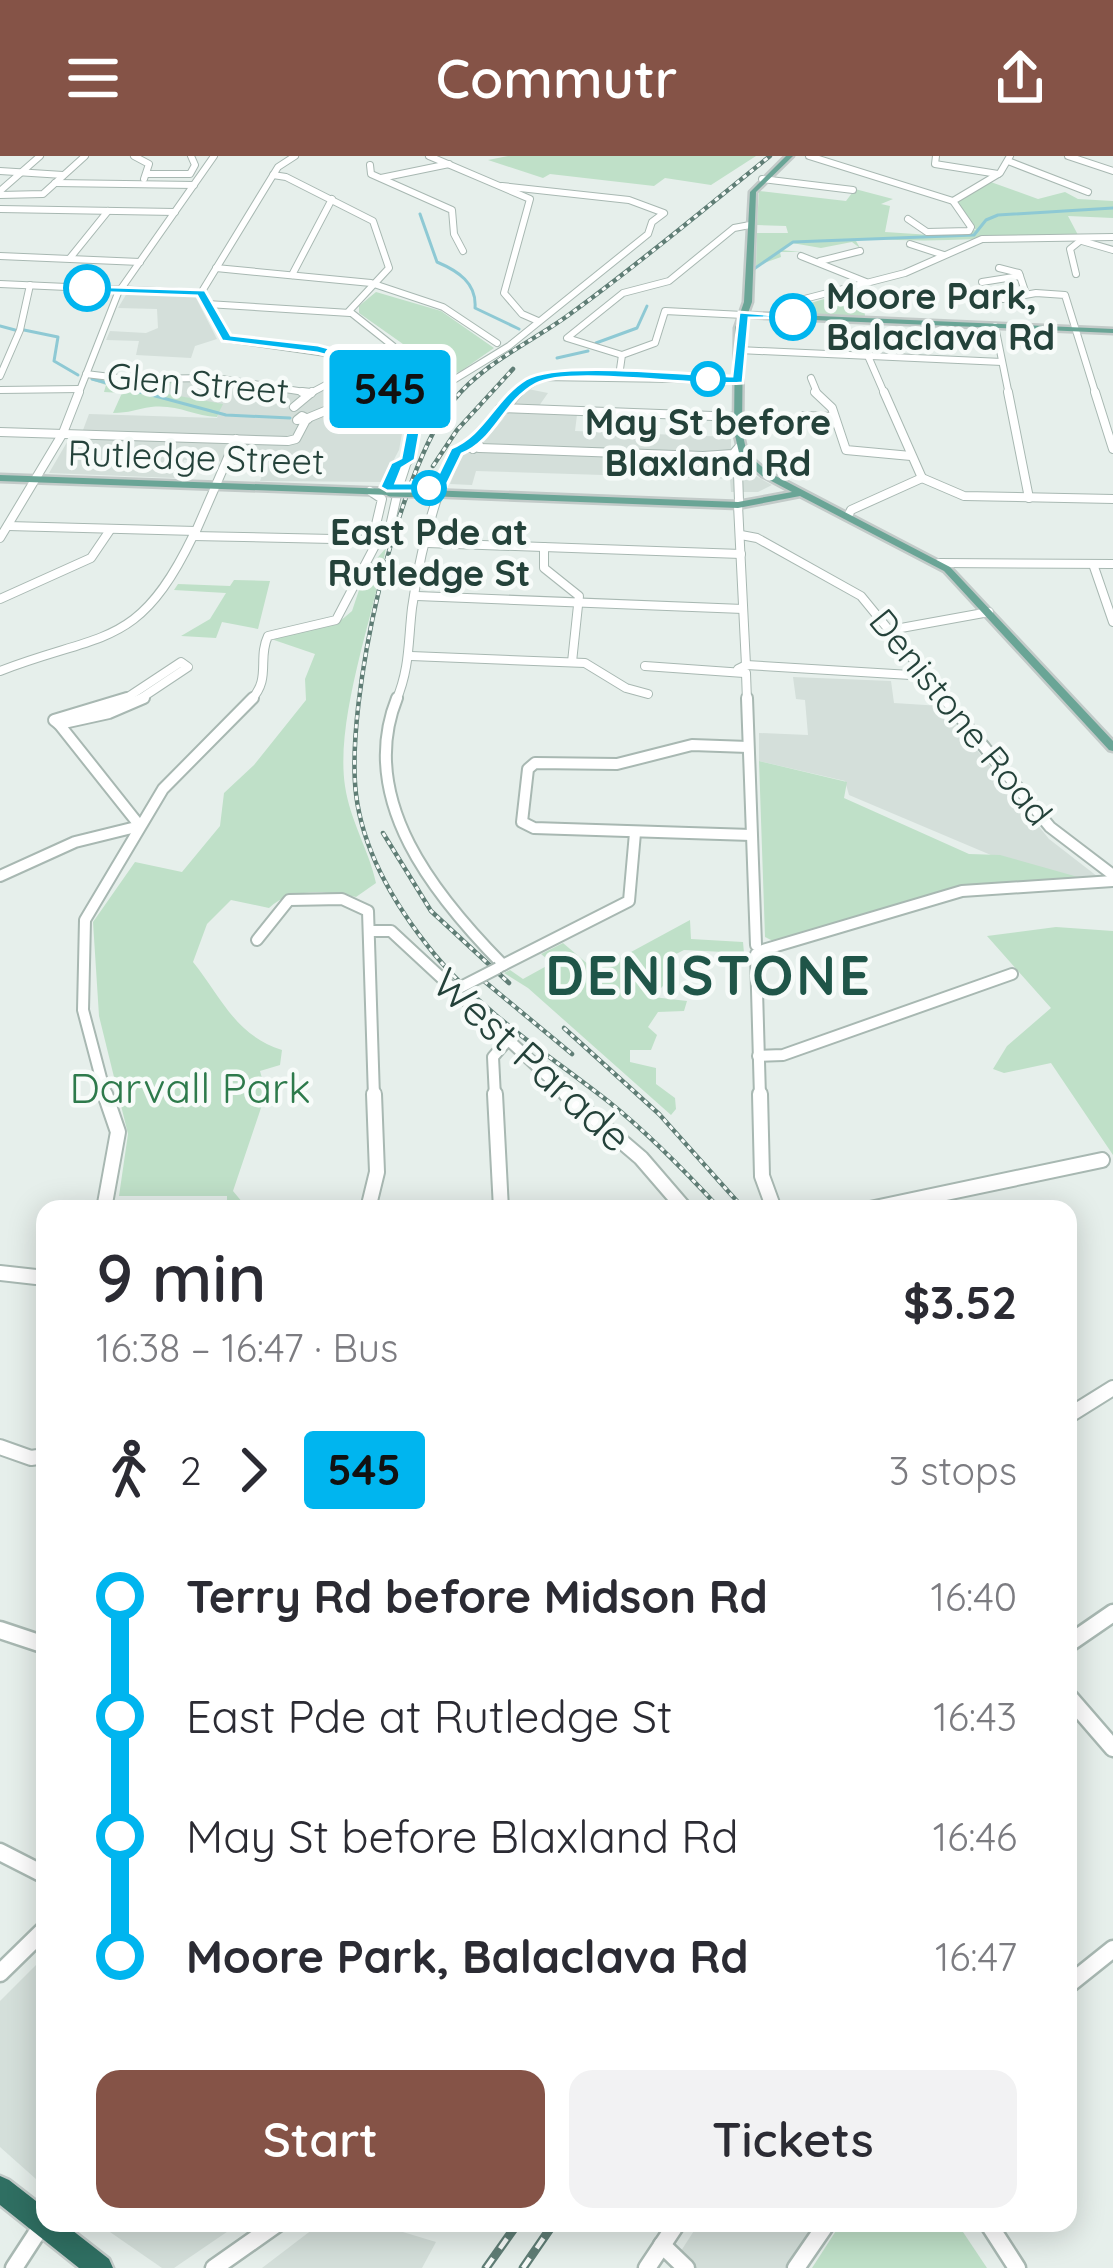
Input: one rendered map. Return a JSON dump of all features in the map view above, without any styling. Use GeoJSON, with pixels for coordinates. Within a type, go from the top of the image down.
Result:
{"type":"FeatureCollection","features":[{"type":"Feature","properties":{"kind":"highway"},"geometry":{"type":"LineString","coordinates":[[0,2189],[36,2220]]}},
{"type":"Feature","properties":{"kind":"highway"},"geometry":{"type":"LineString","coordinates":[[51,2232],[100,2268]]}},
{"type":"Feature","properties":{"kind":"main road"},"geometry":{"type":"LineString","coordinates":[[790,156],[753,192],[748,302],[739,350],[739,447],[751,465],[795,494],[850,513],[939,563],[1111,743]]}},
{"type":"Feature","properties":{"kind":"main road"},"geometry":{"type":"LineString","coordinates":[[743,314],[1113,331]]}},
{"type":"Feature","properties":{"kind":"main road","name":"Rutledge Street"},"geometry":{"type":"LineString","coordinates":[[0,478],[393,489]]}},
{"type":"Feature","properties":{"kind":"main road"},"geometry":{"type":"LineString","coordinates":[[766,498],[784,484]]}},
{"type":"Feature","properties":{"kind":"main road"},"geometry":{"type":"LineString","coordinates":[[285,486],[739,503],[795,494]]}},
{"type":"Feature","properties":{"kind":"main road"},"geometry":{"type":"LineString","coordinates":[[739,503],[795,494]]}},
{"type":"Feature","properties":{"kind":"street"},"geometry":{"type":"LineString","coordinates":[[0,193],[40,156]]}},
{"type":"Feature","properties":{"kind":"street"},"geometry":{"type":"LineString","coordinates":[[0,193],[36,196],[85,156]]}},
{"type":"Feature","properties":{"kind":"street"},"geometry":{"type":"LineString","coordinates":[[134,156],[149,164],[140,184]]}},
{"type":"Feature","properties":{"kind":"street"},"geometry":{"type":"LineString","coordinates":[[148,174],[190,174],[195,165],[190,156]]}},
{"type":"Feature","properties":{"kind":"street"},"geometry":{"type":"LineString","coordinates":[[0,538],[63,433],[120,290],[214,156]]}},
{"type":"Feature","properties":{"kind":"street"},"geometry":{"type":"LineString","coordinates":[[201,293],[273,175],[295,156]]}},
{"type":"Feature","properties":{"kind":"street"},"geometry":{"type":"LineString","coordinates":[[429,156],[522,195],[530,203],[504,293],[522,314],[538,320]]}},
{"type":"Feature","properties":{"kind":"street"},"geometry":{"type":"LineString","coordinates":[[809,156],[953,201],[971,226],[969,231],[925,232],[913,228],[908,219]]}},
{"type":"Feature","properties":{"kind":"street"},"geometry":{"type":"LineString","coordinates":[[936,156],[935,164],[998,174]]}},
{"type":"Feature","properties":{"kind":"street"},"geometry":{"type":"LineString","coordinates":[[1068,156],[1113,171]]}},
{"type":"Feature","properties":{"kind":"street"},"geometry":{"type":"LineString","coordinates":[[953,201],[998,174],[1009,159],[1088,192]]}},
{"type":"Feature","properties":{"kind":"street"},"geometry":{"type":"LineString","coordinates":[[380,178],[450,164]]}},
{"type":"Feature","properties":{"kind":"street"},"geometry":{"type":"LineString","coordinates":[[370,166],[369,172],[380,178],[452,210],[454,234],[464,251]]}},
{"type":"Feature","properties":{"kind":"street"},"geometry":{"type":"LineString","coordinates":[[0,171],[63,175]]}},
{"type":"Feature","properties":{"kind":"street"},"geometry":{"type":"LineString","coordinates":[[273,175],[374,221],[390,266],[350,313]]}},
{"type":"Feature","properties":{"kind":"street"},"geometry":{"type":"LineString","coordinates":[[762,179],[853,190]]}},
{"type":"Feature","properties":{"kind":"street"},"geometry":{"type":"LineString","coordinates":[[55,183],[194,185]]}},
{"type":"Feature","properties":{"kind":"street"},"geometry":{"type":"LineString","coordinates":[[106,1200],[118,1132],[93,1060],[83,1010],[85,920],[163,789],[258,693],[268,671],[263,647],[268,636],[336,620],[391,526],[393,489],[408,460],[417,406],[437,386],[469,372],[645,237],[664,211],[629,200],[502,186]]}},
{"type":"Feature","properties":{"kind":"street"},"geometry":{"type":"LineString","coordinates":[[522,195],[525,190],[544,189]]}},
{"type":"Feature","properties":{"kind":"street"},"geometry":{"type":"LineString","coordinates":[[121,212],[131,195]]}},
{"type":"Feature","properties":{"kind":"street"},"geometry":{"type":"LineString","coordinates":[[292,275],[333,202]]}},
{"type":"Feature","properties":{"kind":"street"},"geometry":{"type":"LineString","coordinates":[[0,209],[175,212]]}},
{"type":"Feature","properties":{"kind":"street"},"geometry":{"type":"LineString","coordinates":[[70,258],[108,211]]}},
{"type":"Feature","properties":{"kind":"street"},"geometry":{"type":"LineString","coordinates":[[743,314],[665,311],[654,345],[622,355],[567,338],[623,293],[669,281],[734,228],[750,225]]}},
{"type":"Feature","properties":{"kind":"street"},"geometry":{"type":"LineString","coordinates":[[1070,237],[1113,250]]}},
{"type":"Feature","properties":{"kind":"street"},"geometry":{"type":"LineString","coordinates":[[771,316],[782,305],[868,283],[986,239],[1113,237]]}},
{"type":"Feature","properties":{"kind":"street"},"geometry":{"type":"LineString","coordinates":[[1076,274],[1070,249],[1080,241]]}},
{"type":"Feature","properties":{"kind":"street"},"geometry":{"type":"LineString","coordinates":[[910,244],[945,255]]}},
{"type":"Feature","properties":{"kind":"street"},"geometry":{"type":"LineString","coordinates":[[819,262],[860,251]]}},
{"type":"Feature","properties":{"kind":"street"},"geometry":{"type":"LineString","coordinates":[[0,256],[140,262]]}},
{"type":"Feature","properties":{"kind":"street"},"geometry":{"type":"LineString","coordinates":[[801,256],[868,283]]}},
{"type":"Feature","properties":{"kind":"street"},"geometry":{"type":"LineString","coordinates":[[216,268],[374,285],[443,307],[502,344]]}},
{"type":"Feature","properties":{"kind":"street"},"geometry":{"type":"LineString","coordinates":[[999,268],[1014,270],[1026,295]]}},
{"type":"Feature","properties":{"kind":"street"},"geometry":{"type":"LineString","coordinates":[[982,282],[1020,276]]}},
{"type":"Feature","properties":{"kind":"street"},"geometry":{"type":"LineString","coordinates":[[0,284],[201,293]]}},
{"type":"Feature","properties":{"kind":"street"},"geometry":{"type":"LineString","coordinates":[[0,376],[20,330],[30,285]]}},
{"type":"Feature","properties":{"kind":"street"},"geometry":{"type":"LineString","coordinates":[[201,293],[228,339],[318,349],[370,362],[400,402],[417,406]]}},
{"type":"Feature","properties":{"kind":"street"},"geometry":{"type":"LineString","coordinates":[[1003,298],[1065,296],[1113,449]]}},
{"type":"Feature","properties":{"kind":"street"},"geometry":{"type":"LineString","coordinates":[[207,304],[350,313],[393,346],[310,393],[294,407],[303,419]]}},
{"type":"Feature","properties":{"kind":"street"},"geometry":{"type":"LineString","coordinates":[[995,326],[1029,498]]}},
{"type":"Feature","properties":{"kind":"street"},"geometry":{"type":"LineString","coordinates":[[739,350],[1001,362]]}},
{"type":"Feature","properties":{"kind":"street"},"geometry":{"type":"LineString","coordinates":[[619,376],[622,355]]}},
{"type":"Feature","properties":{"kind":"street"},"geometry":{"type":"LineString","coordinates":[[868,356],[922,478],[960,496],[1113,499]]}},
{"type":"Feature","properties":{"kind":"street","name":"Glen Street"},"geometry":{"type":"LineString","coordinates":[[86,374],[128,379],[214,378],[310,393]]}},
{"type":"Feature","properties":{"kind":"street"},"geometry":{"type":"LineString","coordinates":[[501,967],[441,898],[399,823],[385,758],[390,717],[411,656],[410,631],[433,490],[452,458],[473,447],[500,408],[522,386],[542,377],[739,380]]}},
{"type":"Feature","properties":{"kind":"street"},"geometry":{"type":"LineString","coordinates":[[811,378],[810,385],[834,417],[843,447],[854,453],[911,456]]}},
{"type":"Feature","properties":{"kind":"street"},"geometry":{"type":"LineString","coordinates":[[303,419],[329,413],[386,384]]}},
{"type":"Feature","properties":{"kind":"street"},"geometry":{"type":"LineString","coordinates":[[0,390],[80,389]]}},
{"type":"Feature","properties":{"kind":"street"},"geometry":{"type":"LineString","coordinates":[[500,408],[739,416]]}},
{"type":"Feature","properties":{"kind":"street"},"geometry":{"type":"LineString","coordinates":[[804,416],[834,417]]}},
{"type":"Feature","properties":{"kind":"street"},"geometry":{"type":"LineString","coordinates":[[0,432],[236,440],[296,437],[303,419]]}},
{"type":"Feature","properties":{"kind":"street"},"geometry":{"type":"LineString","coordinates":[[0,671],[82,647],[147,613],[173,578],[236,440]]}},
{"type":"Feature","properties":{"kind":"street"},"geometry":{"type":"LineString","coordinates":[[473,447],[703,456],[733,454],[739,447]]}},
{"type":"Feature","properties":{"kind":"street"},"geometry":{"type":"LineString","coordinates":[[703,456],[751,465]]}},
{"type":"Feature","properties":{"kind":"street"},"geometry":{"type":"LineString","coordinates":[[738,473],[763,1176],[771,1200]]}},
{"type":"Feature","properties":{"kind":"street"},"geometry":{"type":"LineString","coordinates":[[850,513],[922,478]]}},
{"type":"Feature","properties":{"kind":"street"},"geometry":{"type":"LineString","coordinates":[[370,491],[382,499],[374,533],[381,537]]}},
{"type":"Feature","properties":{"kind":"street"},"geometry":{"type":"LineString","coordinates":[[6,523],[381,537]]}},
{"type":"Feature","properties":{"kind":"street"},"geometry":{"type":"LineString","coordinates":[[0,599],[91,558],[110,530]]}},
{"type":"Feature","properties":{"kind":"street","name":"Denistone Road"},"geometry":{"type":"LineString","coordinates":[[741,535],[757,538],[857,593],[1050,827],[1113,878]]}},
{"type":"Feature","properties":{"kind":"street"},"geometry":{"type":"LineString","coordinates":[[427,543],[741,554]]}},
{"type":"Feature","properties":{"kind":"street"},"geometry":{"type":"LineString","coordinates":[[544,547],[542,564],[577,590],[572,662]]}},
{"type":"Feature","properties":{"kind":"street"},"geometry":{"type":"LineString","coordinates":[[939,563],[1113,565]]}},
{"type":"Feature","properties":{"kind":"street"},"geometry":{"type":"LineString","coordinates":[[1093,564],[1113,622]]}},
{"type":"Feature","properties":{"kind":"street"},"geometry":{"type":"LineString","coordinates":[[417,596],[743,608]]}},
{"type":"Feature","properties":{"kind":"street"},"geometry":{"type":"LineString","coordinates":[[890,630],[989,612]]}},
{"type":"Feature","properties":{"kind":"street"},"geometry":{"type":"LineString","coordinates":[[411,656],[572,662],[597,667],[620,688],[648,694]]}},
{"type":"Feature","properties":{"kind":"street"},"geometry":{"type":"LineString","coordinates":[[59,724],[109,713],[148,696],[188,663],[175,664],[133,696],[55,721],[140,826]]}},
{"type":"Feature","properties":{"kind":"street"},"geometry":{"type":"LineString","coordinates":[[645,666],[927,676]]}},
{"type":"Feature","properties":{"kind":"street"},"geometry":{"type":"LineString","coordinates":[[748,747],[692,745],[617,764],[535,763],[528,769],[522,822],[528,827],[751,835]]}},
{"type":"Feature","properties":{"kind":"street"},"geometry":{"type":"LineString","coordinates":[[0,876],[75,842],[140,826]]}},
{"type":"Feature","properties":{"kind":"street"},"geometry":{"type":"LineString","coordinates":[[456,990],[629,901],[634,833]]}},
{"type":"Feature","properties":{"kind":"street"},"geometry":{"type":"LineString","coordinates":[[758,950],[962,891],[1113,878]]}},
{"type":"Feature","properties":{"kind":"street","name":"West Parade"},"geometry":{"type":"LineString","coordinates":[[257,940],[285,903],[312,898],[362,905],[368,911],[369,931],[391,931],[506,1042],[641,1158],[677,1200]]}},
{"type":"Feature","properties":{"kind":"street"},"geometry":{"type":"LineString","coordinates":[[369,931],[377,1172],[370,1200]]}},
{"type":"Feature","properties":{"kind":"street"},"geometry":{"type":"LineString","coordinates":[[758,1056],[783,1055],[1012,974]]}},
{"type":"Feature","properties":{"kind":"street"},"geometry":{"type":"LineString","coordinates":[[501,1200],[493,1057],[506,1042]]}},
{"type":"Feature","properties":{"kind":"street"},"geometry":{"type":"LineString","coordinates":[[913,1200],[1102,1160]]}},
{"type":"Feature","properties":{"kind":"street"},"geometry":{"type":"LineString","coordinates":[[0,1274],[36,1277]]}},
{"type":"Feature","properties":{"kind":"street"},"geometry":{"type":"LineString","coordinates":[[1077,1410],[1113,1388]]}},
{"type":"Feature","properties":{"kind":"street"},"geometry":{"type":"LineString","coordinates":[[0,1447],[23,1457],[36,1456]]}},
{"type":"Feature","properties":{"kind":"street"},"geometry":{"type":"LineString","coordinates":[[1077,1638],[1113,1613]]}},
{"type":"Feature","properties":{"kind":"street"},"geometry":{"type":"LineString","coordinates":[[0,1630],[36,1642]]}},
{"type":"Feature","properties":{"kind":"street"},"geometry":{"type":"LineString","coordinates":[[1077,1706],[1113,1748]]}},
{"type":"Feature","properties":{"kind":"street"},"geometry":{"type":"LineString","coordinates":[[0,1852],[36,1870]]}},
{"type":"Feature","properties":{"kind":"street"},"geometry":{"type":"LineString","coordinates":[[0,1973],[36,1938]]}},
{"type":"Feature","properties":{"kind":"street"},"geometry":{"type":"LineString","coordinates":[[1077,1978],[1113,1949]]}},
{"type":"Feature","properties":{"kind":"street"},"geometry":{"type":"LineString","coordinates":[[14,2268],[37,2232]]}},
{"type":"Feature","properties":{"kind":"street"},"geometry":{"type":"LineString","coordinates":[[214,2268],[265,2232]]}},
{"type":"Feature","properties":{"kind":"street"},"geometry":{"type":"LineString","coordinates":[[647,2268],[671,2232]]}},
{"type":"Feature","properties":{"kind":"street"},"geometry":{"type":"LineString","coordinates":[[796,2268],[821,2232]]}},
{"type":"Feature","properties":{"kind":"street"},"geometry":{"type":"LineString","coordinates":[[994,2232],[1017,2268]]}},
{"type":"Feature","properties":{"kind":"street"},"geometry":{"type":"LineString","coordinates":[[662,2245],[686,2268]]}},
{"type":"Feature","properties":{"kind":"shaded area"},"geometry":{"type":"Polygon","coordinates":[[[127,293],[195,296],[217,339],[195,346],[191,358],[136,355],[139,341],[106,340],[110,331],[146,333],[158,328],[157,309],[118,308],[127,293]]]}},
{"type":"Feature","properties":{"kind":"shaded area"},"geometry":{"type":"Polygon","coordinates":[[[367,368],[404,423],[399,450],[382,482],[260,481],[266,464],[195,460],[184,460],[175,478],[49,473],[70,437],[195,435],[83,430],[89,414],[217,418],[222,405],[162,393],[174,380],[292,390],[307,398],[367,368]]]}},
{"type":"Feature","properties":{"kind":"shaded area"},"geometry":{"type":"Polygon","coordinates":[[[528,389],[548,393],[534,413],[577,415],[575,431],[731,437],[731,462],[772,485],[758,492],[731,492],[730,479],[476,471],[472,485],[450,484],[461,456],[483,443],[528,389]]]}},
{"type":"Feature","properties":{"kind":"shaded area"},"geometry":{"type":"Polygon","coordinates":[[[793,677],[891,681],[894,703],[941,706],[1049,839],[1102,880],[1038,875],[849,795],[845,781],[759,761],[759,733],[808,735],[805,700],[796,699],[793,677]]]}},
{"type":"Feature","properties":{"kind":"shaded area"},"geometry":{"type":"Polygon","coordinates":[[[36,1965],[36,2179],[0,2147],[0,2001],[36,1965]]]}},
{"type":"Feature","properties":{"kind":"shaded area"},"geometry":{"type":"Polygon","coordinates":[[[110,2232],[227,2232],[174,2268],[162,2268],[110,2232]]]}},
{"type":"Feature","properties":{"kind":"shaded area"},"geometry":{"type":"Polygon","coordinates":[[[309,2232],[403,2232],[436,2242],[422,2268],[262,2268],[309,2232]]]}},
{"type":"Feature","properties":{"kind":"shaded area"},"geometry":{"type":"Polygon","coordinates":[[[693,2232],[809,2232],[785,2268],[670,2268],[693,2232]]]}},
{"type":"Feature","properties":{"kind":"green space"},"geometry":{"type":"Polygon","coordinates":[[[508,156],[756,156],[711,185],[665,178],[654,186],[550,174],[543,178],[488,160],[508,156]]]}},
{"type":"Feature","properties":{"kind":"green space"},"geometry":{"type":"Polygon","coordinates":[[[988,181],[1038,199],[1065,192],[1078,199],[1113,201],[1113,218],[1068,216],[1078,235],[870,238],[856,241],[860,248],[852,242],[821,248],[792,243],[781,250],[801,252],[780,252],[781,257],[756,266],[757,233],[788,233],[786,226],[757,225],[759,191],[846,201],[855,189],[893,199],[881,204],[890,206],[885,232],[931,235],[976,230],[955,201],[988,181]]]}},
{"type":"Feature","properties":{"kind":"green space"},"geometry":{"type":"Polygon","coordinates":[[[863,288],[865,317],[775,313],[863,288]]]}},
{"type":"Feature","properties":{"kind":"green space"},"geometry":{"type":"Polygon","coordinates":[[[376,292],[441,311],[494,348],[461,371],[424,386],[397,383],[382,365],[403,344],[359,313],[359,306],[376,292]]]}},
{"type":"Feature","properties":{"kind":"green space"},"geometry":{"type":"Polygon","coordinates":[[[92,376],[174,380],[163,393],[223,404],[217,417],[161,407],[113,413],[122,393],[104,392],[106,385],[91,380],[92,376]]]}},
{"type":"Feature","properties":{"kind":"green space","name":"Darvall Park"},"geometry":{"type":"Polygon","coordinates":[[[386,548],[350,700],[343,759],[347,799],[376,883],[356,897],[299,894],[269,908],[231,900],[207,924],[193,962],[241,1025],[282,1050],[280,1065],[260,1071],[266,1093],[233,1191],[240,1200],[119,1196],[128,1134],[99,1016],[93,922],[135,862],[182,872],[220,826],[224,793],[254,765],[306,700],[305,679],[315,654],[274,640],[277,634],[339,622],[352,611],[365,572],[386,548]]]}},
{"type":"Feature","properties":{"kind":"green space"},"geometry":{"type":"Polygon","coordinates":[[[234,580],[270,581],[258,629],[222,622],[216,638],[181,636],[210,619],[226,593],[174,590],[178,584],[230,586],[234,580]]]}},
{"type":"Feature","properties":{"kind":"green space"},"geometry":{"type":"Polygon","coordinates":[[[759,761],[847,782],[844,798],[969,854],[1000,855],[1085,879],[967,889],[773,941],[765,937],[759,761]]]}},
{"type":"Feature","properties":{"kind":"green space"},"geometry":{"type":"Polygon","coordinates":[[[690,920],[691,939],[743,942],[744,953],[684,950],[672,956],[671,977],[653,997],[687,1001],[684,1011],[658,1012],[648,1027],[657,1035],[651,1050],[630,1050],[630,1062],[656,1068],[656,1084],[675,1098],[671,1115],[528,988],[504,973],[510,970],[523,979],[552,963],[541,954],[563,943],[596,971],[690,920]]]}},
{"type":"Feature","properties":{"kind":"green space"},"geometry":{"type":"Polygon","coordinates":[[[1056,927],[1113,931],[1113,1155],[1051,1063],[1004,1073],[993,1069],[1007,1046],[1051,1008],[987,936],[1056,927]]]}},
{"type":"Feature","properties":{"kind":"green space"},"geometry":{"type":"Polygon","coordinates":[[[835,2232],[963,2232],[987,2268],[812,2268],[835,2232]]]}},
{"type":"Feature","properties":{"kind":"waterway"},"geometry":{"type":"LineString","coordinates":[[751,271],[793,242],[974,235],[986,220],[998,215],[1113,208]]}},
{"type":"Feature","properties":{"kind":"waterway"},"geometry":{"type":"LineString","coordinates":[[420,214],[437,262],[465,279],[475,308],[519,329]]}},
{"type":"Feature","properties":{"kind":"waterway"},"geometry":{"type":"LineString","coordinates":[[596,343],[637,328],[647,306]]}},
{"type":"Feature","properties":{"kind":"waterway"},"geometry":{"type":"LineString","coordinates":[[0,326],[15,330]]}},
{"type":"Feature","properties":{"kind":"waterway"},"geometry":{"type":"LineString","coordinates":[[24,330],[58,337],[54,361],[78,375]]}},
{"type":"Feature","properties":{"kind":"waterway"},"geometry":{"type":"LineString","coordinates":[[557,358],[588,351]]}},
{"type":"Feature","properties":{"kind":"waterway"},"geometry":{"type":"LineString","coordinates":[[92,379],[226,415],[290,418]]}},
{"type":"Feature","properties":{"kind":"railway"},"geometry":{"type":"LineString","coordinates":[[711,1200],[638,1127],[496,1015],[435,955],[374,859],[356,794],[355,753],[367,648],[394,533],[432,435],[453,401],[479,375],[596,295],[770,156]]}},
{"type":"Feature","properties":{"kind":"railway"},"geometry":{"type":"LineString","coordinates":[[433,466],[457,430],[513,369]]}},
{"type":"Feature","properties":{"kind":"railway"},"geometry":{"type":"LineString","coordinates":[[383,833],[431,911],[509,983]]}},
{"type":"Feature","properties":{"kind":"railway"},"geometry":{"type":"LineString","coordinates":[[484,981],[572,1054]]}},
{"type":"Feature","properties":{"kind":"railway"},"geometry":{"type":"LineString","coordinates":[[564,1028],[659,1114],[736,1200]]}},
{"type":"Feature","properties":{"kind":"railway"},"geometry":{"type":"LineString","coordinates":[[486,2268],[512,2232]]}},
{"type":"Feature","properties":{"kind":"railway"},"geometry":{"type":"LineString","coordinates":[[523,2268],[548,2232]]}},
{"type":"Feature","properties":{"kind":"bus line","name":"545"},"geometry":{"type":"LineString","coordinates":[[87,288],[201,293],[227,339],[318,349],[367,360],[396,398],[417,409],[408,460],[396,466],[387,487],[439,488],[456,451],[476,443],[500,408],[533,380],[568,374],[739,380],[743,314],[793,317]]}},
{"type":"Feature","properties":{"kind":"place","name":"Moore Park, Balaclava Rd"},"geometry":{"type":"Point","coordinates":[793,317]}},
{"type":"Feature","properties":{"kind":"place","name":"May St before Blaxland Rd"},"geometry":{"type":"Point","coordinates":[708,379]}},
{"type":"Feature","properties":{"kind":"place","name":"East Pde at Rutledge St"},"geometry":{"type":"Point","coordinates":[429,488]}},
{"type":"Feature","properties":{"kind":"district","name":"DENISTONE"},"geometry":{"type":"Point","coordinates":[709,976]}}]}
